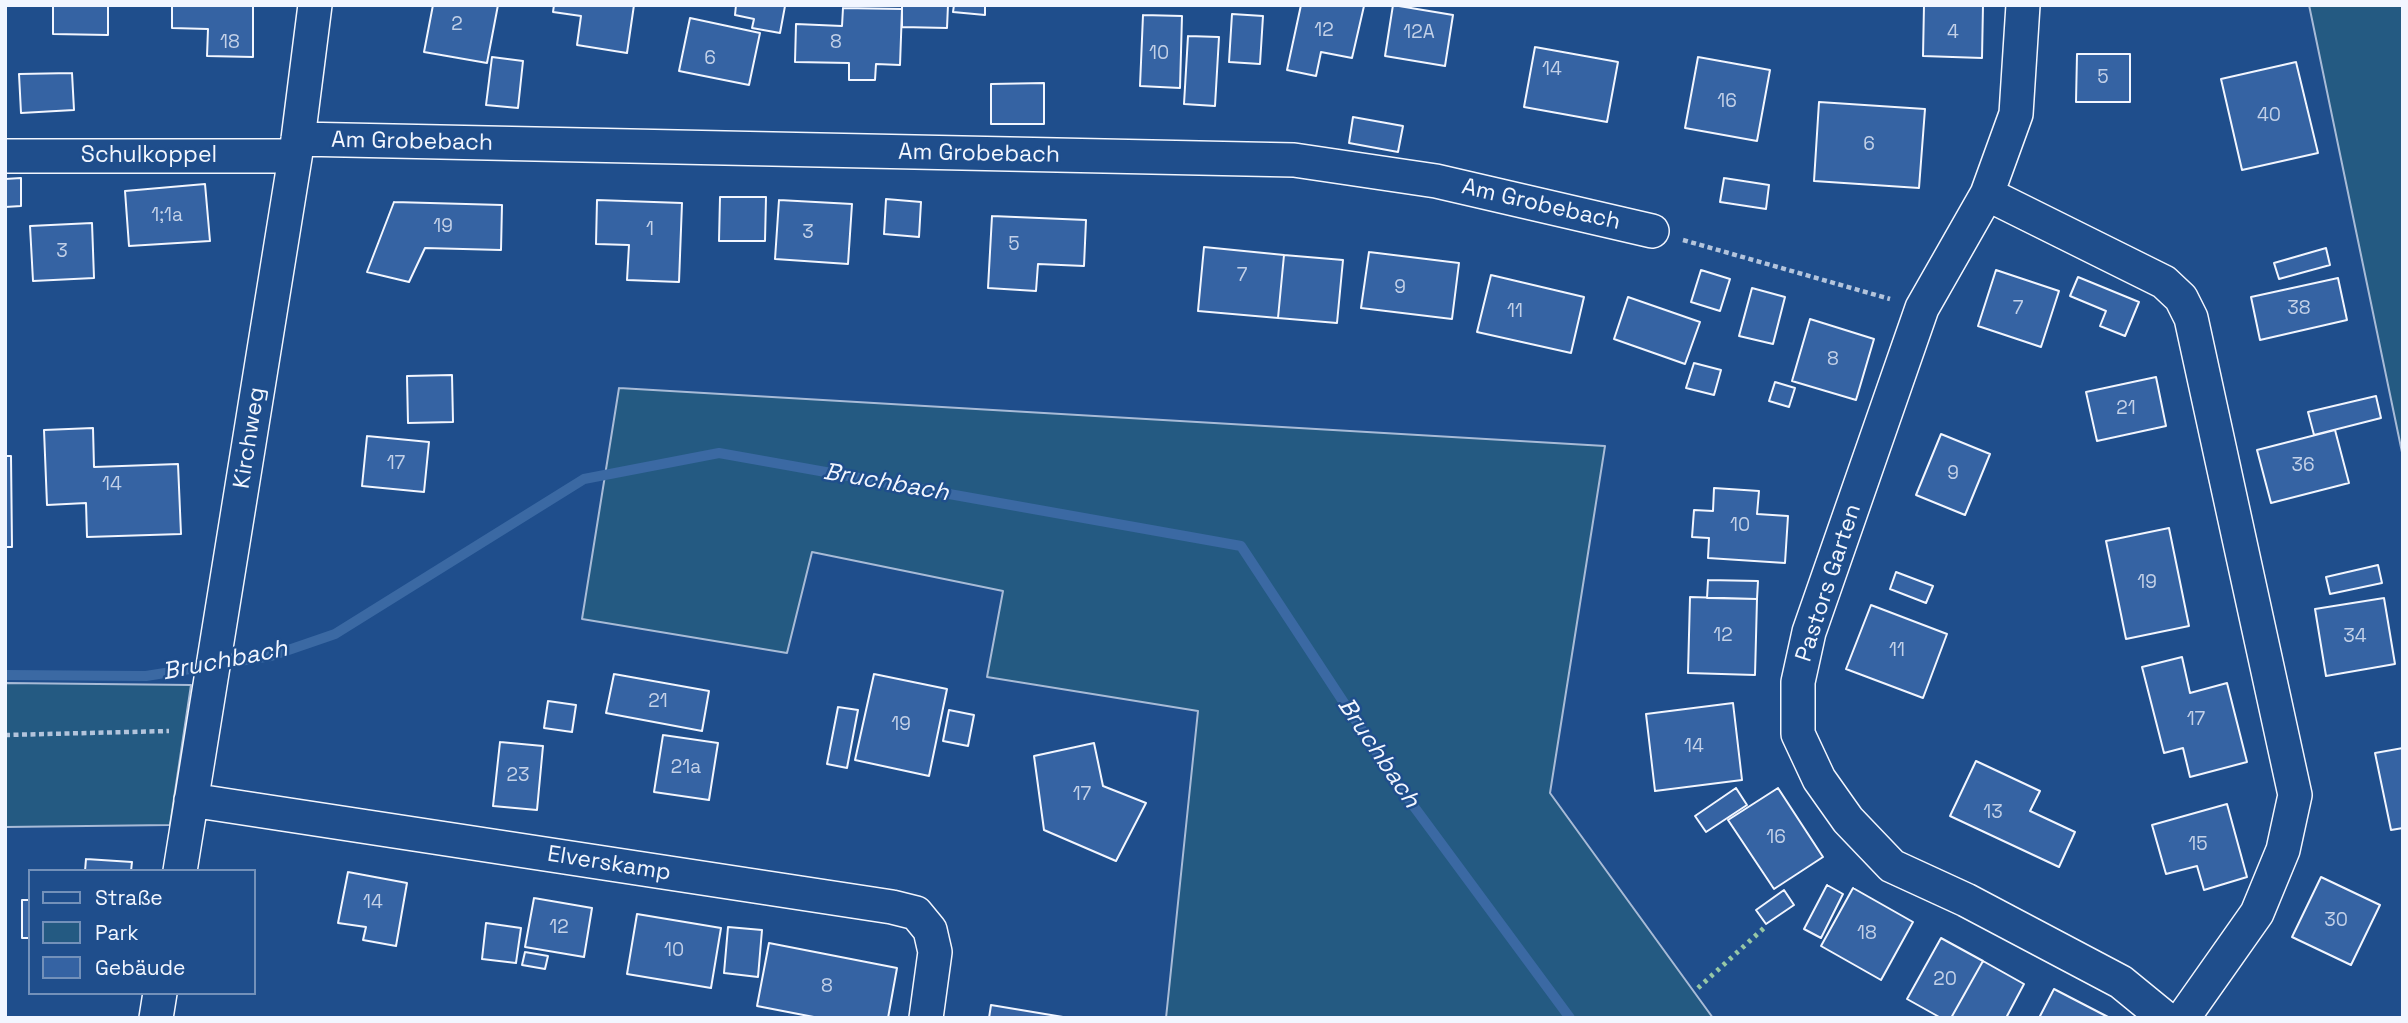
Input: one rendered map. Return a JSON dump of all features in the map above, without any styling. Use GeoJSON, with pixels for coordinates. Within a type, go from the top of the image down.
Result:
{"type":"FeatureCollection","features":[{"type":"Feature","properties":{"kind":"street","name":"Kirchweg"},"geometry":{"type":"LineString","coordinates":[[180,869],[295,148],[315,5]]}},
{"type":"Feature","properties":{"kind":"street","name":"Pastors Garten"},"geometry":{"type":"LineString","coordinates":[[2023,5],[2016,114],[1987,194],[1922,308],[1810,632],[1798,682],[1798,734],[1819,779],[1848,820],[1892,866],[1966,900],[2120,982],[2165,1018]]}},
{"type":"Feature","properties":{"kind":"street","name":"Schulkoppel"},"geometry":{"type":"LineString","coordinates":[[5,156],[295,148]]}},
{"type":"Feature","properties":{"kind":"street","name":"Am Grobebach"},"geometry":{"type":"LineString","coordinates":[[295,148],[1294,160],[1436,181],[1652,231]]}},
{"type":"Feature","properties":{"kind":"street"},"geometry":{"type":"LineString","coordinates":[[1987,194],[2164,282],[2181,298],[2191,318],[2295,795],[2283,850],[2257,913],[2183,1018]]}},
{"type":"Feature","properties":{"kind":"street","name":"Elverskamp"},"geometry":{"type":"LineString","coordinates":[[191,800],[892,907],[916,913],[930,930],[935,952],[926,1018]]}},
{"type":"Feature","properties":{"kind":"street"},"geometry":{"type":"LineString","coordinates":[[156,1018],[160,995]]}},
{"type":"Feature","properties":{"kind":"path"},"geometry":{"type":"LineString","coordinates":[[1652,231],[1922,308]]}},
{"type":"Feature","properties":{"kind":"path"},"geometry":{"type":"LineString","coordinates":[[5,735],[204,724]]}},
{"type":"Feature","properties":{"kind":"green space"},"geometry":{"type":"Polygon","coordinates":[[[2309,5],[2403,5],[2403,457],[2309,5]]]}},
{"type":"Feature","properties":{"kind":"green space"},"geometry":{"type":"Polygon","coordinates":[[[619,388],[1605,446],[1550,793],[1713,1018],[1166,1018],[1198,711],[987,677],[1003,591],[812,552],[787,653],[582,619],[619,388]]]}},
{"type":"Feature","properties":{"kind":"green space"},"geometry":{"type":"Polygon","coordinates":[[[5,683],[191,685],[170,825],[5,827],[5,683]]]}},
{"type":"Feature","properties":{"kind":"building"},"geometry":{"type":"Polygon","coordinates":[[[53,5],[108,5],[108,35],[53,34],[53,5]]]}},
{"type":"Feature","properties":{"kind":"building"},"geometry":{"type":"Polygon","coordinates":[[[172,5],[253,5],[253,57],[207,56],[208,29],[172,28],[172,5]]]}},
{"type":"Feature","properties":{"kind":"building"},"geometry":{"type":"Polygon","coordinates":[[[433,5],[498,5],[487,63],[424,52],[433,5]]]}},
{"type":"Feature","properties":{"kind":"building"},"geometry":{"type":"Polygon","coordinates":[[[554,5],[634,5],[627,53],[577,45],[581,16],[553,12],[554,5]]]}},
{"type":"Feature","properties":{"kind":"building"},"geometry":{"type":"Polygon","coordinates":[[[736,5],[785,6],[780,33],[752,28],[754,19],[735,15],[736,5]]]}},
{"type":"Feature","properties":{"kind":"building"},"geometry":{"type":"Polygon","coordinates":[[[902,5],[948,5],[947,28],[902,27],[902,5]]]}},
{"type":"Feature","properties":{"kind":"building"},"geometry":{"type":"Polygon","coordinates":[[[954,5],[985,5],[985,15],[953,12],[954,5]]]}},
{"type":"Feature","properties":{"kind":"building"},"geometry":{"type":"Polygon","coordinates":[[[1301,5],[1364,6],[1352,58],[1321,52],[1316,76],[1287,70],[1301,5]]]}},
{"type":"Feature","properties":{"kind":"building"},"geometry":{"type":"Polygon","coordinates":[[[1393,5],[1453,15],[1445,66],[1385,56],[1393,5]]]}},
{"type":"Feature","properties":{"kind":"building"},"geometry":{"type":"Polygon","coordinates":[[[1924,5],[1983,5],[1982,58],[1923,56],[1924,5]]]}},
{"type":"Feature","properties":{"kind":"building"},"geometry":{"type":"Polygon","coordinates":[[[843,8],[902,9],[900,65],[876,64],[875,80],[849,80],[849,63],[795,62],[796,24],[842,26],[843,8]]]}},
{"type":"Feature","properties":{"kind":"building"},"geometry":{"type":"Polygon","coordinates":[[[1232,14],[1263,16],[1260,64],[1229,62],[1232,14]]]}},
{"type":"Feature","properties":{"kind":"building"},"geometry":{"type":"Polygon","coordinates":[[[1143,15],[1182,16],[1180,88],[1140,86],[1143,15]]]}},
{"type":"Feature","properties":{"kind":"building"},"geometry":{"type":"Polygon","coordinates":[[[690,18],[760,33],[749,85],[679,71],[690,18]]]}},
{"type":"Feature","properties":{"kind":"building"},"geometry":{"type":"Polygon","coordinates":[[[1188,36],[1219,37],[1215,106],[1184,104],[1188,36]]]}},
{"type":"Feature","properties":{"kind":"building"},"geometry":{"type":"Polygon","coordinates":[[[1535,47],[1618,62],[1607,122],[1524,107],[1535,47]]]}},
{"type":"Feature","properties":{"kind":"building"},"geometry":{"type":"Polygon","coordinates":[[[2077,54],[2130,54],[2130,102],[2076,102],[2077,54]]]}},
{"type":"Feature","properties":{"kind":"building"},"geometry":{"type":"Polygon","coordinates":[[[492,57],[523,61],[518,108],[486,105],[492,57]]]}},
{"type":"Feature","properties":{"kind":"building"},"geometry":{"type":"Polygon","coordinates":[[[1698,57],[1770,70],[1757,141],[1685,128],[1698,57]]]}},
{"type":"Feature","properties":{"kind":"building"},"geometry":{"type":"Polygon","coordinates":[[[2296,62],[2318,153],[2242,170],[2221,79],[2296,62]]]}},
{"type":"Feature","properties":{"kind":"building"},"geometry":{"type":"Polygon","coordinates":[[[72,73],[74,110],[21,113],[19,74],[72,73]]]}},
{"type":"Feature","properties":{"kind":"building"},"geometry":{"type":"Polygon","coordinates":[[[1044,83],[1044,124],[991,124],[991,84],[1044,83]]]}},
{"type":"Feature","properties":{"kind":"building"},"geometry":{"type":"Polygon","coordinates":[[[1819,102],[1925,109],[1919,188],[1814,181],[1819,102]]]}},
{"type":"Feature","properties":{"kind":"building"},"geometry":{"type":"Polygon","coordinates":[[[1353,117],[1403,126],[1398,152],[1349,143],[1353,117]]]}},
{"type":"Feature","properties":{"kind":"building"},"geometry":{"type":"Polygon","coordinates":[[[21,178],[21,206],[5,207],[5,179],[21,178]]]}},
{"type":"Feature","properties":{"kind":"building"},"geometry":{"type":"Polygon","coordinates":[[[1724,178],[1769,185],[1766,209],[1720,202],[1724,178]]]}},
{"type":"Feature","properties":{"kind":"building"},"geometry":{"type":"Polygon","coordinates":[[[205,184],[210,241],[129,246],[125,191],[205,184]]]}},
{"type":"Feature","properties":{"kind":"building"},"geometry":{"type":"Polygon","coordinates":[[[720,197],[766,197],[765,241],[719,241],[720,197]]]}},
{"type":"Feature","properties":{"kind":"building"},"geometry":{"type":"Polygon","coordinates":[[[886,199],[921,202],[919,237],[884,234],[886,199]]]}},
{"type":"Feature","properties":{"kind":"building"},"geometry":{"type":"Polygon","coordinates":[[[597,200],[682,203],[679,282],[627,280],[629,245],[596,244],[597,200]]]}},
{"type":"Feature","properties":{"kind":"building"},"geometry":{"type":"Polygon","coordinates":[[[779,200],[852,204],[848,264],[775,259],[779,200]]]}},
{"type":"Feature","properties":{"kind":"building"},"geometry":{"type":"Polygon","coordinates":[[[394,202],[502,205],[501,250],[425,248],[409,282],[367,272],[394,202]]]}},
{"type":"Feature","properties":{"kind":"building"},"geometry":{"type":"Polygon","coordinates":[[[992,216],[1086,220],[1084,266],[1038,264],[1036,291],[988,288],[992,216]]]}},
{"type":"Feature","properties":{"kind":"building"},"geometry":{"type":"Polygon","coordinates":[[[92,223],[94,278],[33,281],[30,226],[92,223]]]}},
{"type":"Feature","properties":{"kind":"building"},"geometry":{"type":"Polygon","coordinates":[[[1204,247],[1284,255],[1278,318],[1198,311],[1204,247]]]}},
{"type":"Feature","properties":{"kind":"building"},"geometry":{"type":"Polygon","coordinates":[[[2326,248],[2330,265],[2279,279],[2274,263],[2326,248]]]}},
{"type":"Feature","properties":{"kind":"building"},"geometry":{"type":"Polygon","coordinates":[[[1369,252],[1459,263],[1452,319],[1361,308],[1369,252]]]}},
{"type":"Feature","properties":{"kind":"building"},"geometry":{"type":"Polygon","coordinates":[[[1284,255],[1343,260],[1337,323],[1278,318],[1284,255]]]}},
{"type":"Feature","properties":{"kind":"building"},"geometry":{"type":"Polygon","coordinates":[[[1701,270],[1730,279],[1720,311],[1691,302],[1701,270]]]}},
{"type":"Feature","properties":{"kind":"building"},"geometry":{"type":"Polygon","coordinates":[[[1996,270],[2059,291],[2041,347],[1978,326],[1996,270]]]}},
{"type":"Feature","properties":{"kind":"building"},"geometry":{"type":"Polygon","coordinates":[[[1491,275],[1584,297],[1571,353],[1477,332],[1491,275]]]}},
{"type":"Feature","properties":{"kind":"building"},"geometry":{"type":"Polygon","coordinates":[[[2078,277],[2139,302],[2125,336],[2100,326],[2106,311],[2070,296],[2078,277]]]}},
{"type":"Feature","properties":{"kind":"building"},"geometry":{"type":"Polygon","coordinates":[[[2338,278],[2347,320],[2260,340],[2251,297],[2338,278]]]}},
{"type":"Feature","properties":{"kind":"building"},"geometry":{"type":"Polygon","coordinates":[[[1752,288],[1785,297],[1773,344],[1739,336],[1752,288]]]}},
{"type":"Feature","properties":{"kind":"building"},"geometry":{"type":"Polygon","coordinates":[[[1628,297],[1700,322],[1685,364],[1614,339],[1628,297]]]}},
{"type":"Feature","properties":{"kind":"building"},"geometry":{"type":"Polygon","coordinates":[[[1810,319],[1874,339],[1856,400],[1792,381],[1810,319]]]}},
{"type":"Feature","properties":{"kind":"building"},"geometry":{"type":"Polygon","coordinates":[[[1694,363],[1721,370],[1714,395],[1686,388],[1694,363]]]}},
{"type":"Feature","properties":{"kind":"building"},"geometry":{"type":"Polygon","coordinates":[[[452,375],[453,422],[408,423],[407,376],[452,375]]]}},
{"type":"Feature","properties":{"kind":"building"},"geometry":{"type":"Polygon","coordinates":[[[2156,377],[2166,426],[2097,441],[2086,392],[2156,377]]]}},
{"type":"Feature","properties":{"kind":"building"},"geometry":{"type":"Polygon","coordinates":[[[1775,382],[1795,388],[1789,407],[1769,401],[1775,382]]]}},
{"type":"Feature","properties":{"kind":"building"},"geometry":{"type":"Polygon","coordinates":[[[2376,396],[2381,418],[2314,435],[2308,412],[2376,396]]]}},
{"type":"Feature","properties":{"kind":"building"},"geometry":{"type":"Polygon","coordinates":[[[93,428],[94,467],[178,464],[181,534],[87,537],[86,503],[47,505],[44,430],[93,428]]]}},
{"type":"Feature","properties":{"kind":"building"},"geometry":{"type":"Polygon","coordinates":[[[2335,430],[2349,483],[2271,503],[2257,450],[2335,430]]]}},
{"type":"Feature","properties":{"kind":"building"},"geometry":{"type":"Polygon","coordinates":[[[1941,434],[1990,454],[1965,515],[1916,495],[1941,434]]]}},
{"type":"Feature","properties":{"kind":"building"},"geometry":{"type":"Polygon","coordinates":[[[367,436],[429,442],[424,492],[362,486],[367,436]]]}},
{"type":"Feature","properties":{"kind":"building"},"geometry":{"type":"Polygon","coordinates":[[[5,456],[11,456],[12,547],[5,547],[5,456]]]}},
{"type":"Feature","properties":{"kind":"building"},"geometry":{"type":"Polygon","coordinates":[[[1714,488],[1759,491],[1757,514],[1788,516],[1785,563],[1708,558],[1709,538],[1692,537],[1694,510],[1713,511],[1714,488]]]}},
{"type":"Feature","properties":{"kind":"building"},"geometry":{"type":"Polygon","coordinates":[[[2169,528],[2189,626],[2126,639],[2106,541],[2169,528]]]}},
{"type":"Feature","properties":{"kind":"building"},"geometry":{"type":"Polygon","coordinates":[[[2378,565],[2382,583],[2330,594],[2326,577],[2378,565]]]}},
{"type":"Feature","properties":{"kind":"building"},"geometry":{"type":"Polygon","coordinates":[[[1896,572],[1933,586],[1926,603],[1890,589],[1896,572]]]}},
{"type":"Feature","properties":{"kind":"building"},"geometry":{"type":"Polygon","coordinates":[[[1708,580],[1758,581],[1757,599],[1707,598],[1708,580]]]}},
{"type":"Feature","properties":{"kind":"building"},"geometry":{"type":"Polygon","coordinates":[[[1690,597],[1757,599],[1755,675],[1688,673],[1690,597]]]}},
{"type":"Feature","properties":{"kind":"building"},"geometry":{"type":"Polygon","coordinates":[[[2384,598],[2395,664],[2326,676],[2315,609],[2384,598]]]}},
{"type":"Feature","properties":{"kind":"building"},"geometry":{"type":"Polygon","coordinates":[[[1871,605],[1947,634],[1923,698],[1846,669],[1871,605]]]}},
{"type":"Feature","properties":{"kind":"building"},"geometry":{"type":"Polygon","coordinates":[[[2182,657],[2190,693],[2227,683],[2247,762],[2190,777],[2183,748],[2164,753],[2142,667],[2182,657]]]}},
{"type":"Feature","properties":{"kind":"building"},"geometry":{"type":"Polygon","coordinates":[[[614,674],[709,691],[702,731],[606,713],[614,674]]]}},
{"type":"Feature","properties":{"kind":"building"},"geometry":{"type":"Polygon","coordinates":[[[874,674],[947,689],[929,776],[855,760],[874,674]]]}},
{"type":"Feature","properties":{"kind":"building"},"geometry":{"type":"Polygon","coordinates":[[[548,701],[576,705],[572,732],[544,728],[548,701]]]}},
{"type":"Feature","properties":{"kind":"building"},"geometry":{"type":"Polygon","coordinates":[[[1733,703],[1742,780],[1655,791],[1646,714],[1733,703]]]}},
{"type":"Feature","properties":{"kind":"building"},"geometry":{"type":"Polygon","coordinates":[[[838,707],[858,710],[847,768],[827,764],[838,707]]]}},
{"type":"Feature","properties":{"kind":"building"},"geometry":{"type":"Polygon","coordinates":[[[949,710],[974,715],[968,746],[943,741],[949,710]]]}},
{"type":"Feature","properties":{"kind":"building"},"geometry":{"type":"Polygon","coordinates":[[[663,735],[718,743],[709,800],[654,792],[663,735]]]}},
{"type":"Feature","properties":{"kind":"building"},"geometry":{"type":"Polygon","coordinates":[[[500,742],[543,746],[537,810],[493,806],[500,742]]]}},
{"type":"Feature","properties":{"kind":"building"},"geometry":{"type":"Polygon","coordinates":[[[1094,743],[1103,786],[1146,803],[1116,861],[1044,830],[1034,756],[1094,743]]]}},
{"type":"Feature","properties":{"kind":"building"},"geometry":{"type":"Polygon","coordinates":[[[2403,748],[2403,828],[2391,830],[2375,753],[2403,748]]]}},
{"type":"Feature","properties":{"kind":"building"},"geometry":{"type":"Polygon","coordinates":[[[1976,761],[2040,791],[2030,811],[2075,832],[2059,867],[1950,816],[1976,761]]]}},
{"type":"Feature","properties":{"kind":"building"},"geometry":{"type":"Polygon","coordinates":[[[1736,788],[1747,805],[1706,832],[1695,816],[1736,788]]]}},
{"type":"Feature","properties":{"kind":"building"},"geometry":{"type":"Polygon","coordinates":[[[1778,788],[1823,857],[1774,889],[1728,820],[1778,788]]]}},
{"type":"Feature","properties":{"kind":"building"},"geometry":{"type":"Polygon","coordinates":[[[2227,804],[2247,877],[2204,890],[2197,866],[2166,874],[2152,825],[2227,804]]]}},
{"type":"Feature","properties":{"kind":"building"},"geometry":{"type":"Polygon","coordinates":[[[86,859],[132,862],[131,869],[85,869],[86,859]]]}},
{"type":"Feature","properties":{"kind":"building"},"geometry":{"type":"Polygon","coordinates":[[[348,872],[407,883],[396,946],[363,940],[366,927],[338,923],[348,872]]]}},
{"type":"Feature","properties":{"kind":"building"},"geometry":{"type":"Polygon","coordinates":[[[2321,877],[2380,905],[2351,965],[2292,937],[2321,877]]]}},
{"type":"Feature","properties":{"kind":"building"},"geometry":{"type":"Polygon","coordinates":[[[1827,885],[1843,894],[1821,938],[1804,929],[1827,885]]]}},
{"type":"Feature","properties":{"kind":"building"},"geometry":{"type":"Polygon","coordinates":[[[1853,888],[1913,922],[1881,980],[1821,946],[1853,888]]]}},
{"type":"Feature","properties":{"kind":"building"},"geometry":{"type":"Polygon","coordinates":[[[1784,890],[1794,905],[1766,924],[1756,910],[1784,890]]]}},
{"type":"Feature","properties":{"kind":"building"},"geometry":{"type":"Polygon","coordinates":[[[534,898],[592,908],[584,957],[525,947],[534,898]]]}},
{"type":"Feature","properties":{"kind":"building"},"geometry":{"type":"Polygon","coordinates":[[[22,900],[28,900],[28,938],[22,938],[22,900]]]}},
{"type":"Feature","properties":{"kind":"building"},"geometry":{"type":"Polygon","coordinates":[[[637,914],[721,928],[711,988],[627,974],[637,914]]]}},
{"type":"Feature","properties":{"kind":"building"},"geometry":{"type":"Polygon","coordinates":[[[486,923],[521,928],[516,963],[482,959],[486,923]]]}},
{"type":"Feature","properties":{"kind":"building"},"geometry":{"type":"Polygon","coordinates":[[[728,927],[762,930],[758,977],[724,973],[728,927]]]}},
{"type":"Feature","properties":{"kind":"building"},"geometry":{"type":"Polygon","coordinates":[[[1941,938],[1983,961],[1951,1018],[1941,1018],[1907,999],[1941,938]]]}},
{"type":"Feature","properties":{"kind":"building"},"geometry":{"type":"Polygon","coordinates":[[[769,943],[897,968],[888,1018],[819,1018],[757,1006],[769,943]]]}},
{"type":"Feature","properties":{"kind":"building"},"geometry":{"type":"Polygon","coordinates":[[[525,952],[548,956],[545,969],[522,965],[525,952]]]}},
{"type":"Feature","properties":{"kind":"building"},"geometry":{"type":"Polygon","coordinates":[[[1983,961],[2024,984],[2006,1018],[1951,1018],[1983,961]]]}},
{"type":"Feature","properties":{"kind":"building"},"geometry":{"type":"Polygon","coordinates":[[[2054,989],[2110,1018],[2039,1018],[2054,989]]]}},
{"type":"Feature","properties":{"kind":"building"},"geometry":{"type":"Polygon","coordinates":[[[991,1005],[1069,1018],[989,1018],[991,1005]]]}},
{"type":"Feature","properties":{"kind":"waterway","name":"Bruchbach"},"geometry":{"type":"LineString","coordinates":[[5,675],[146,676],[271,656],[335,634],[584,479],[719,453],[1241,546],[1398,785],[1570,1018]]}},
{"type":"Feature","properties":{"kind":"hedge"},"geometry":{"type":"LineString","coordinates":[[1698,988],[1764,928]]}}]}
